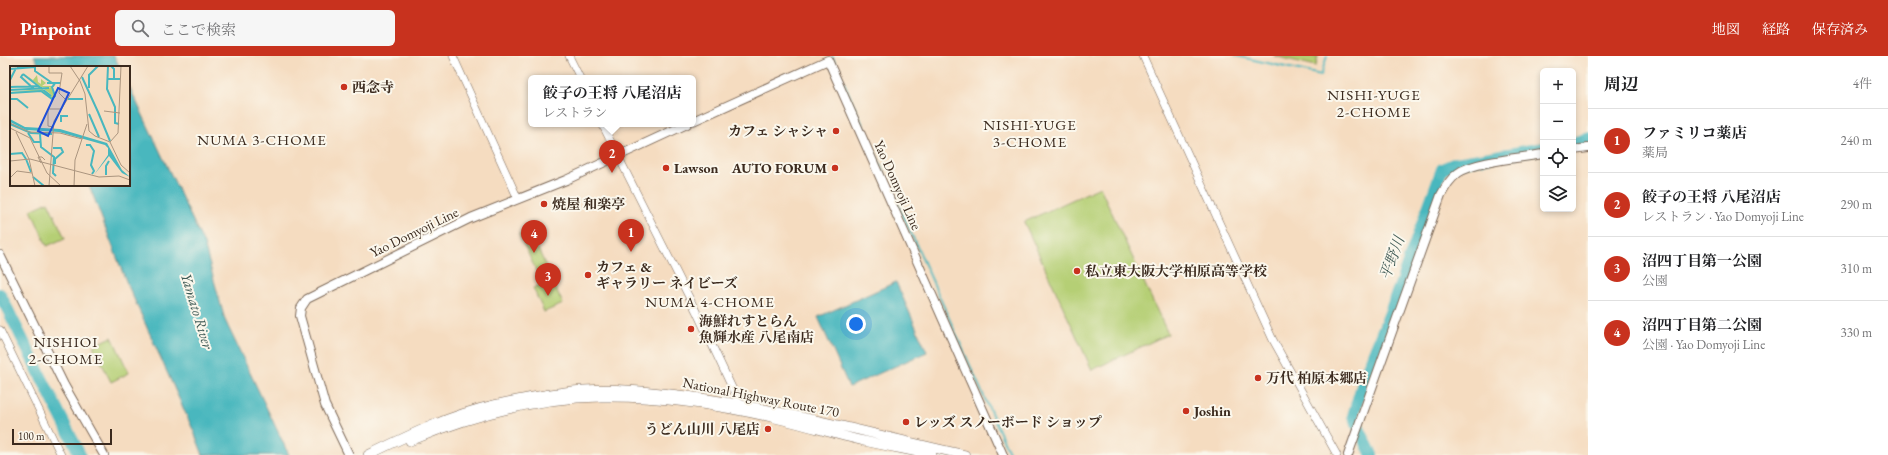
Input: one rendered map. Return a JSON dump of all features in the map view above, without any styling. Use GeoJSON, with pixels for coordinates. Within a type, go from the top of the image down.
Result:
{"type":"FeatureCollection","features":[{"type":"Feature","properties":{"kind":"highway","name":"National Highway Route 170"},"geometry":{"type":"LineString","coordinates":[[368,455],[383,452],[446,423],[493,405],[533,397],[582,391],[625,390],[675,394],[965,455]]}},
{"type":"Feature","properties":{"kind":"highway","name":"National Highway Route 170"},"geometry":{"type":"LineString","coordinates":[[742,408],[864,441],[932,455]]}},
{"type":"Feature","properties":{"kind":"main road","name":"Yao Domyoji Line"},"geometry":{"type":"LineString","coordinates":[[696,120],[826,58],[1003,455]]}},
{"type":"Feature","properties":{"kind":"main road","name":"Yao Domyoji Line"},"geometry":{"type":"LineString","coordinates":[[349,455],[325,405],[300,316],[304,303],[308,299],[472,218],[566,180],[680,127]]}},
{"type":"Feature","properties":{"kind":"main road"},"geometry":{"type":"LineString","coordinates":[[1576,150],[1588,148]]}},
{"type":"Feature","properties":{"kind":"main road"},"geometry":{"type":"LineString","coordinates":[[1348,455],[1441,194],[1449,180],[1459,172],[1472,166],[1540,155]]}},
{"type":"Feature","properties":{"kind":"main road"},"geometry":{"type":"LineString","coordinates":[[0,255],[64,385],[104,455]]}},
{"type":"Feature","properties":{"kind":"street"},"geometry":{"type":"LineString","coordinates":[[453,56],[518,199]]}},
{"type":"Feature","properties":{"kind":"street"},"geometry":{"type":"LineString","coordinates":[[569,56],[578,75]]}},
{"type":"Feature","properties":{"kind":"street"},"geometry":{"type":"LineString","coordinates":[[1143,56],[1273,340],[1337,455]]}},
{"type":"Feature","properties":{"kind":"street"},"geometry":{"type":"LineString","coordinates":[[603,127],[742,408]]}},
{"type":"Feature","properties":{"kind":"street"},"geometry":{"type":"LineString","coordinates":[[0,330],[61,455]]}},
{"type":"Feature","properties":{"kind":"green space"},"geometry":{"type":"Polygon","coordinates":[[[1274,56],[1318,56],[1316,66],[1274,56]]]}},
{"type":"Feature","properties":{"kind":"green space"},"geometry":{"type":"Polygon","coordinates":[[[1100,187],[1168,334],[1092,370],[1024,222],[1100,187]]]}},
{"type":"Feature","properties":{"kind":"green space"},"geometry":{"type":"Polygon","coordinates":[[[48,202],[65,238],[47,246],[31,210],[48,202]]]}},
{"type":"Feature","properties":{"kind":"green space"},"geometry":{"type":"Polygon","coordinates":[[[529,229],[549,273],[539,277],[519,234],[529,229]]]}},
{"type":"Feature","properties":{"kind":"green space"},"geometry":{"type":"Polygon","coordinates":[[[552,280],[563,304],[544,312],[533,288],[552,280]]]}},
{"type":"Feature","properties":{"kind":"green space"},"geometry":{"type":"Polygon","coordinates":[[[112,337],[129,373],[111,382],[93,346],[112,337]]]}},
{"type":"Feature","properties":{"kind":"water"},"geometry":{"type":"Polygon","coordinates":[[[34,56],[114,56],[119,66],[39,66],[34,56]]]}},
{"type":"Feature","properties":{"kind":"water","name":"Yamato River"},"geometry":{"type":"Polygon","coordinates":[[[130,88],[204,244],[225,320],[289,455],[203,455],[126,281],[89,186],[130,186],[130,88]]]}},
{"type":"Feature","properties":{"kind":"water"},"geometry":{"type":"Polygon","coordinates":[[[896,282],[927,352],[849,387],[818,317],[896,282]]]}},
{"type":"Feature","properties":{"kind":"waterway"},"geometry":{"type":"LineString","coordinates":[[832,56],[1010,455]]}},
{"type":"Feature","properties":{"kind":"waterway"},"geometry":{"type":"LineString","coordinates":[[1236,56],[1321,75],[1327,56]]}},
{"type":"Feature","properties":{"kind":"waterway","name":"平野川"},"geometry":{"type":"LineString","coordinates":[[1576,142],[1588,138]]}},
{"type":"Feature","properties":{"kind":"waterway","name":"平野川"},"geometry":{"type":"LineString","coordinates":[[1372,455],[1353,416],[1366,372],[1389,315],[1442,169],[1456,163],[1540,149]]}},
{"type":"Feature","properties":{"kind":"waterway"},"geometry":{"type":"LineString","coordinates":[[0,294],[80,455]]}},
{"type":"Feature","properties":{"kind":"place","name":"西念寺"},"geometry":{"type":"Point","coordinates":[344,87]}},
{"type":"Feature","properties":{"kind":"place","name":"カフェ シャシャ"},"geometry":{"type":"Point","coordinates":[836,131]}},
{"type":"Feature","properties":{"kind":"place","name":"Lawson"},"geometry":{"type":"Point","coordinates":[666,168]}},
{"type":"Feature","properties":{"kind":"place","name":"AUTO FORUM"},"geometry":{"type":"Point","coordinates":[835,168]}},
{"type":"Feature","properties":{"kind":"place","name":"餃子の王将 八尾沼店"},"geometry":{"type":"Point","coordinates":[612,173]}},
{"type":"Feature","properties":{"kind":"place","name":"焼屋 和楽亭"},"geometry":{"type":"Point","coordinates":[544,204]}},
{"type":"Feature","properties":{"kind":"place","name":"ファミリコ薬店"},"geometry":{"type":"Point","coordinates":[631,252]}},
{"type":"Feature","properties":{"kind":"place","name":"沼四丁目第二公園"},"geometry":{"type":"Point","coordinates":[534,253]}},
{"type":"Feature","properties":{"kind":"place","name":"私立東大阪大学柏原高等学校"},"geometry":{"type":"Point","coordinates":[1077,271]}},
{"type":"Feature","properties":{"kind":"place","name":"カフェ & ギャラリー ネイビーズ"},"geometry":{"type":"Point","coordinates":[588,275]}},
{"type":"Feature","properties":{"kind":"place","name":"沼四丁目第一公園"},"geometry":{"type":"Point","coordinates":[548,296]}},
{"type":"Feature","properties":{"kind":"place","name":"海鮮れすとらん 魚輝水産 八尾南店"},"geometry":{"type":"Point","coordinates":[691,329]}},
{"type":"Feature","properties":{"kind":"place","name":"万代 柏原本郷店"},"geometry":{"type":"Point","coordinates":[1258,378]}},
{"type":"Feature","properties":{"kind":"place","name":"Joshin"},"geometry":{"type":"Point","coordinates":[1186,411]}},
{"type":"Feature","properties":{"kind":"place","name":"レッズ スノーボード ショップ"},"geometry":{"type":"Point","coordinates":[906,422]}},
{"type":"Feature","properties":{"kind":"place","name":"うどん山川 八尾店"},"geometry":{"type":"Point","coordinates":[768,429]}},
{"type":"Feature","properties":{"kind":"district","name":"NISHI-YUGE 2-CHOME"},"geometry":{"type":"Point","coordinates":[1374,104]}},
{"type":"Feature","properties":{"kind":"district","name":"NISHI-YUGE 3-CHOME"},"geometry":{"type":"Point","coordinates":[1030,134]}},
{"type":"Feature","properties":{"kind":"district","name":"NUMA 3-CHOME"},"geometry":{"type":"Point","coordinates":[262,140]}},
{"type":"Feature","properties":{"kind":"district","name":"NUMA 4-CHOME"},"geometry":{"type":"Point","coordinates":[710,302]}},
{"type":"Feature","properties":{"kind":"district","name":"NISHIOI 2-CHOME"},"geometry":{"type":"Point","coordinates":[66,350]}}]}
